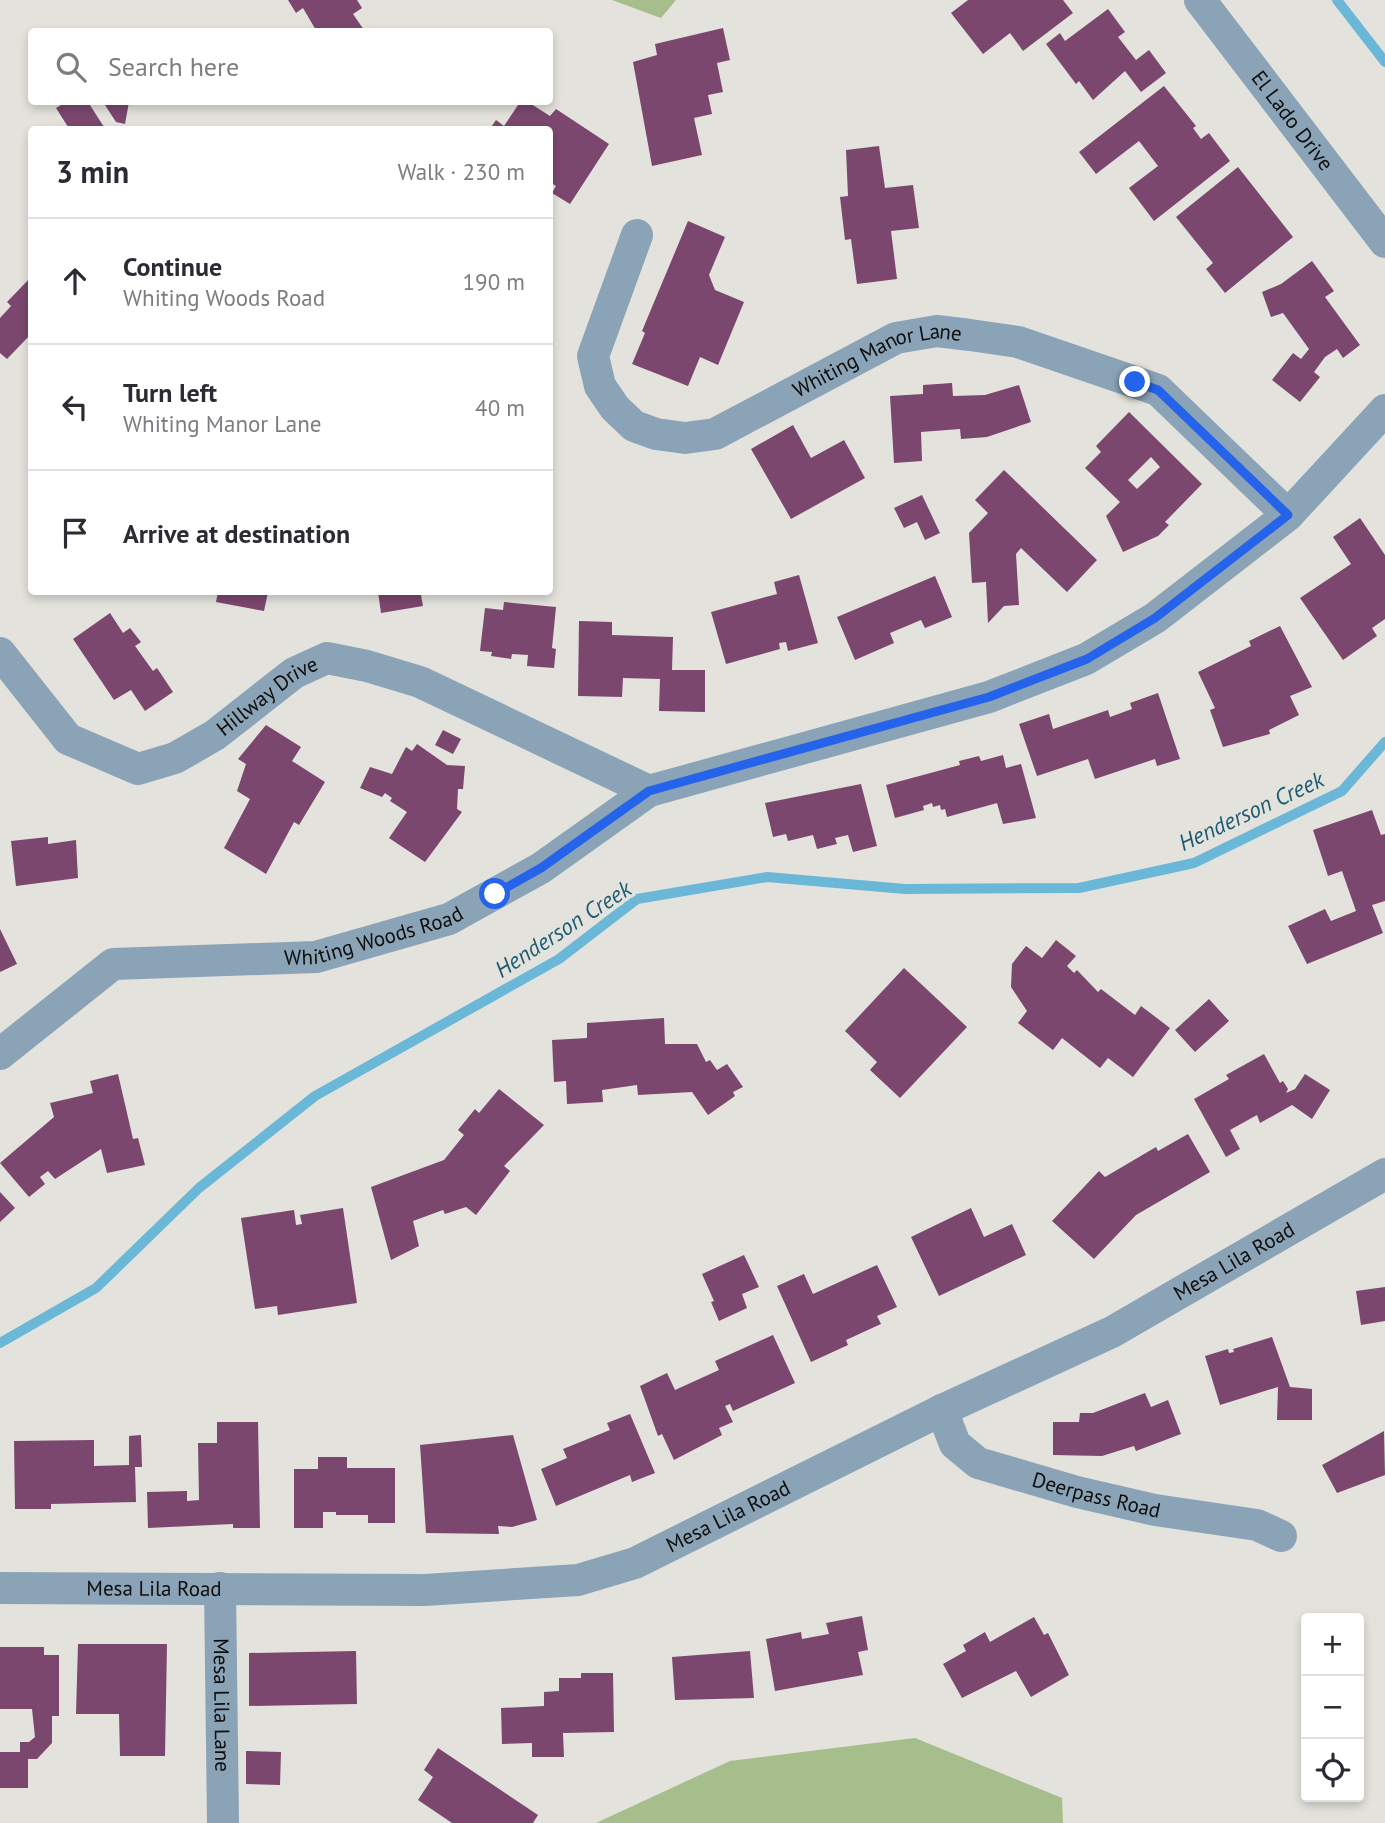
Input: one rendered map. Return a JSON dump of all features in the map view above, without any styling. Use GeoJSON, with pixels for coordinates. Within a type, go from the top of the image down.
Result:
{"type":"FeatureCollection","features":[{"type":"Feature","properties":{"kind":"street","name":"El Lado Drive"},"geometry":{"type":"LineString","coordinates":[[1200,0],[1385,242]]}},
{"type":"Feature","properties":{"kind":"street","name":"Whiting Manor Lane"},"geometry":{"type":"LineString","coordinates":[[637,235],[593,356],[600,386],[615,408],[634,426],[656,434],[685,438],[715,434],[896,338],[937,331],[970,335],[1018,342],[1158,390],[1288,515]]}},
{"type":"Feature","properties":{"kind":"street","name":"Whiting Woods Road"},"geometry":{"type":"LineString","coordinates":[[0,1054],[113,964],[316,957],[449,919],[541,868],[649,791],[989,697],[1087,659],[1155,618],[1288,515],[1385,410]]}},
{"type":"Feature","properties":{"kind":"street","name":"Hillway Drive"},"geometry":{"type":"LineString","coordinates":[[0,653],[68,739],[138,769],[175,758],[215,735],[294,673],[327,658],[368,666],[420,682],[649,791]]}},
{"type":"Feature","properties":{"kind":"street","name":"Mesa Lila Road"},"geometry":{"type":"LineString","coordinates":[[0,1588],[425,1590],[578,1580],[635,1563],[942,1409],[1112,1332],[1385,1174]]}},
{"type":"Feature","properties":{"kind":"street","name":"Deerpass Road"},"geometry":{"type":"LineString","coordinates":[[942,1409],[955,1444],[978,1463],[1077,1492],[1155,1510],[1257,1525],[1281,1536]]}},
{"type":"Feature","properties":{"kind":"street","name":"Mesa Lila Lane"},"geometry":{"type":"LineString","coordinates":[[220,1588],[223,1823]]}},
{"type":"Feature","properties":{"kind":"green space"},"geometry":{"type":"Polygon","coordinates":[[[612,0],[676,0],[661,18],[612,0]]]}},
{"type":"Feature","properties":{"kind":"green space"},"geometry":{"type":"Polygon","coordinates":[[[915,1738],[1062,1798],[1063,1823],[596,1823],[730,1761],[915,1738]]]}},
{"type":"Feature","properties":{"kind":"building"},"geometry":{"type":"Polygon","coordinates":[[[288,0],[357,0],[362,8],[353,14],[363,28],[315,28],[303,8],[296,13],[288,0]]]}},
{"type":"Feature","properties":{"kind":"building"},"geometry":{"type":"Polygon","coordinates":[[[968,0],[1063,0],[1073,13],[1023,51],[1010,33],[983,54],[951,13],[968,0]]]}},
{"type":"Feature","properties":{"kind":"building"},"geometry":{"type":"Polygon","coordinates":[[[1108,9],[1125,32],[1118,37],[1136,60],[1149,50],[1166,73],[1141,92],[1125,71],[1093,100],[1079,81],[1076,84],[1046,44],[1060,33],[1065,41],[1108,9]]]}},
{"type":"Feature","properties":{"kind":"building"},"geometry":{"type":"Polygon","coordinates":[[[723,28],[730,60],[717,63],[723,92],[708,95],[712,114],[694,118],[702,155],[652,166],[633,62],[657,55],[655,44],[723,28]]]}},
{"type":"Feature","properties":{"kind":"building"},"geometry":{"type":"Polygon","coordinates":[[[1164,86],[1196,126],[1193,128],[1201,139],[1209,133],[1230,161],[1154,221],[1129,188],[1158,166],[1139,141],[1096,174],[1079,152],[1164,86]]]}},
{"type":"Feature","properties":{"kind":"building"},"geometry":{"type":"Polygon","coordinates":[[[61,105],[90,105],[103,126],[67,126],[56,108],[61,105]]]}},
{"type":"Feature","properties":{"kind":"building"},"geometry":{"type":"Polygon","coordinates":[[[105,105],[128,105],[125,124],[116,122],[105,105]]]}},
{"type":"Feature","properties":{"kind":"building"},"geometry":{"type":"Polygon","coordinates":[[[518,105],[533,105],[550,116],[556,109],[609,144],[570,204],[553,194],[556,186],[553,184],[553,126],[504,126],[518,105]]]}},
{"type":"Feature","properties":{"kind":"building"},"geometry":{"type":"Polygon","coordinates":[[[496,120],[504,126],[492,126],[496,120]]]}},
{"type":"Feature","properties":{"kind":"building"},"geometry":{"type":"Polygon","coordinates":[[[879,146],[885,188],[913,185],[919,228],[891,231],[897,279],[857,284],[851,239],[845,240],[840,197],[848,196],[846,150],[879,146]]]}},
{"type":"Feature","properties":{"kind":"building"},"geometry":{"type":"Polygon","coordinates":[[[1238,167],[1293,237],[1225,293],[1206,269],[1213,263],[1176,217],[1238,167]]]}},
{"type":"Feature","properties":{"kind":"building"},"geometry":{"type":"Polygon","coordinates":[[[688,221],[725,237],[709,275],[715,290],[744,302],[718,365],[700,357],[688,386],[632,364],[645,333],[642,331],[688,221]]]}},
{"type":"Feature","properties":{"kind":"building"},"geometry":{"type":"Polygon","coordinates":[[[1312,261],[1334,291],[1325,297],[1360,345],[1343,358],[1337,349],[1325,357],[1314,372],[1320,377],[1300,402],[1272,380],[1293,353],[1301,359],[1309,349],[1283,313],[1271,317],[1262,292],[1281,284],[1312,261]]]}},
{"type":"Feature","properties":{"kind":"building"},"geometry":{"type":"Polygon","coordinates":[[[28,280],[28,337],[7,359],[0,353],[0,318],[11,306],[7,302],[28,280]]]}},
{"type":"Feature","properties":{"kind":"building"},"geometry":{"type":"Polygon","coordinates":[[[952,383],[953,396],[985,395],[1019,385],[1031,422],[987,437],[961,439],[960,429],[921,432],[922,461],[894,463],[890,396],[923,394],[923,385],[952,383]]]}},
{"type":"Feature","properties":{"kind":"building"},"geometry":{"type":"Polygon","coordinates":[[[1129,412],[1202,484],[1165,522],[1169,525],[1158,536],[1123,552],[1106,516],[1120,502],[1085,468],[1101,452],[1096,446],[1129,412]],[[1151,457],[1128,480],[1137,489],[1160,467],[1151,457]]]}},
{"type":"Feature","properties":{"kind":"building"},"geometry":{"type":"Polygon","coordinates":[[[793,425],[811,458],[844,440],[865,478],[791,519],[751,449],[793,425]]]}},
{"type":"Feature","properties":{"kind":"building"},"geometry":{"type":"Polygon","coordinates":[[[1004,470],[1097,560],[1067,592],[1021,548],[1016,554],[1019,605],[1004,606],[988,623],[986,582],[972,583],[969,533],[988,513],[975,500],[1004,470]]]}},
{"type":"Feature","properties":{"kind":"building"},"geometry":{"type":"Polygon","coordinates":[[[922,495],[940,533],[925,540],[917,522],[904,528],[894,508],[922,495]]]}},
{"type":"Feature","properties":{"kind":"building"},"geometry":{"type":"Polygon","coordinates":[[[1360,518],[1385,555],[1385,619],[1372,628],[1377,636],[1343,660],[1300,598],[1351,564],[1333,537],[1360,518]]]}},
{"type":"Feature","properties":{"kind":"building"},"geometry":{"type":"Polygon","coordinates":[[[799,575],[818,643],[788,651],[786,642],[779,643],[780,649],[726,664],[711,612],[777,594],[774,582],[799,575]]]}},
{"type":"Feature","properties":{"kind":"building"},"geometry":{"type":"Polygon","coordinates":[[[935,576],[952,617],[925,628],[921,620],[890,633],[894,643],[855,660],[837,617],[935,576]]]}},
{"type":"Feature","properties":{"kind":"building"},"geometry":{"type":"Polygon","coordinates":[[[217,595],[267,595],[264,611],[216,602],[217,595]]]}},
{"type":"Feature","properties":{"kind":"building"},"geometry":{"type":"Polygon","coordinates":[[[378,595],[421,595],[423,606],[381,613],[378,595]]]}},
{"type":"Feature","properties":{"kind":"building"},"geometry":{"type":"Polygon","coordinates":[[[504,602],[556,607],[552,648],[556,649],[554,668],[527,666],[528,655],[512,654],[511,659],[480,651],[485,608],[503,610],[504,602]]]}},
{"type":"Feature","properties":{"kind":"building"},"geometry":{"type":"Polygon","coordinates":[[[110,613],[123,633],[130,628],[141,642],[135,646],[153,671],[157,668],[173,692],[145,711],[131,690],[114,700],[73,639],[110,613]]]}},
{"type":"Feature","properties":{"kind":"building"},"geometry":{"type":"Polygon","coordinates":[[[579,621],[612,622],[612,635],[673,637],[672,670],[705,670],[705,712],[659,711],[660,679],[623,678],[622,697],[578,696],[579,621]]]}},
{"type":"Feature","properties":{"kind":"building"},"geometry":{"type":"Polygon","coordinates":[[[1280,626],[1312,687],[1290,696],[1299,715],[1269,730],[1270,734],[1223,747],[1210,710],[1215,708],[1198,672],[1251,646],[1249,641],[1280,626]]]}},
{"type":"Feature","properties":{"kind":"building"},"geometry":{"type":"Polygon","coordinates":[[[1158,693],[1180,759],[1157,766],[1155,759],[1095,779],[1088,759],[1037,776],[1019,724],[1049,714],[1053,729],[1108,710],[1110,717],[1132,709],[1130,703],[1158,693]]]}},
{"type":"Feature","properties":{"kind":"building"},"geometry":{"type":"Polygon","coordinates":[[[266,725],[301,747],[292,761],[325,782],[299,825],[294,822],[266,874],[224,848],[250,799],[237,791],[246,764],[238,759],[266,725]]]}},
{"type":"Feature","properties":{"kind":"building"},"geometry":{"type":"Polygon","coordinates":[[[443,730],[461,739],[453,754],[435,745],[443,730]]]}},
{"type":"Feature","properties":{"kind":"building"},"geometry":{"type":"Polygon","coordinates":[[[417,744],[447,765],[465,766],[463,789],[458,789],[457,809],[462,812],[425,862],[389,838],[407,812],[390,801],[392,798],[385,793],[382,797],[360,788],[370,767],[392,774],[406,747],[412,751],[417,744]]]}},
{"type":"Feature","properties":{"kind":"building"},"geometry":{"type":"Polygon","coordinates":[[[1003,755],[1006,768],[1021,764],[1036,818],[1003,824],[997,803],[947,817],[945,809],[941,810],[940,805],[933,807],[932,803],[923,806],[924,810],[895,818],[886,785],[960,765],[959,761],[979,756],[981,761],[1003,755]]]}},
{"type":"Feature","properties":{"kind":"building"},"geometry":{"type":"Polygon","coordinates":[[[861,784],[877,846],[853,852],[848,835],[835,838],[837,844],[817,849],[813,835],[788,841],[786,834],[773,837],[765,803],[861,784]]]}},
{"type":"Feature","properties":{"kind":"building"},"geometry":{"type":"Polygon","coordinates":[[[1372,810],[1381,835],[1385,834],[1385,901],[1372,905],[1383,933],[1307,964],[1288,926],[1325,909],[1331,921],[1356,911],[1342,871],[1328,876],[1313,830],[1372,810]]]}},
{"type":"Feature","properties":{"kind":"building"},"geometry":{"type":"Polygon","coordinates":[[[48,837],[48,844],[76,840],[78,878],[16,886],[11,841],[48,837]]]}},
{"type":"Feature","properties":{"kind":"building"},"geometry":{"type":"Polygon","coordinates":[[[0,929],[17,964],[0,972],[0,929]]]}},
{"type":"Feature","properties":{"kind":"building"},"geometry":{"type":"Polygon","coordinates":[[[1056,940],[1076,956],[1067,966],[1074,973],[1077,970],[1098,992],[1101,989],[1135,1015],[1141,1006],[1170,1028],[1133,1077],[1108,1058],[1100,1068],[1062,1038],[1053,1050],[1018,1023],[1027,1011],[1011,987],[1012,964],[1026,946],[1042,958],[1056,940]]]}},
{"type":"Feature","properties":{"kind":"building"},"geometry":{"type":"Polygon","coordinates":[[[904,968],[967,1027],[900,1098],[870,1070],[877,1062],[845,1031],[904,968]]]}},
{"type":"Feature","properties":{"kind":"building"},"geometry":{"type":"Polygon","coordinates":[[[1209,999],[1229,1021],[1195,1052],[1175,1030],[1209,999]]]}},
{"type":"Feature","properties":{"kind":"building"},"geometry":{"type":"Polygon","coordinates":[[[664,1018],[665,1044],[697,1044],[706,1062],[710,1060],[717,1070],[727,1064],[743,1087],[733,1092],[735,1096],[708,1115],[692,1092],[638,1095],[637,1085],[602,1090],[603,1102],[567,1104],[566,1081],[554,1082],[552,1040],[587,1038],[587,1023],[664,1018]]]}},
{"type":"Feature","properties":{"kind":"building"},"geometry":{"type":"Polygon","coordinates":[[[1264,1054],[1280,1083],[1283,1081],[1288,1089],[1286,1093],[1295,1089],[1305,1074],[1330,1090],[1312,1119],[1292,1105],[1260,1123],[1257,1115],[1230,1130],[1240,1149],[1226,1157],[1194,1099],[1229,1079],[1226,1075],[1264,1054]]]}},
{"type":"Feature","properties":{"kind":"building"},"geometry":{"type":"Polygon","coordinates":[[[118,1074],[133,1139],[138,1138],[145,1165],[107,1173],[101,1149],[55,1179],[48,1171],[40,1177],[45,1184],[29,1197],[0,1163],[54,1117],[50,1103],[93,1093],[90,1081],[118,1074]]]}},
{"type":"Feature","properties":{"kind":"building"},"geometry":{"type":"Polygon","coordinates":[[[499,1089],[544,1125],[504,1166],[510,1171],[476,1215],[466,1207],[445,1214],[443,1210],[413,1221],[419,1246],[391,1260],[371,1187],[444,1160],[464,1135],[458,1130],[475,1109],[479,1113],[499,1089]]]}},
{"type":"Feature","properties":{"kind":"building"},"geometry":{"type":"Polygon","coordinates":[[[1188,1134],[1210,1172],[1136,1215],[1094,1259],[1052,1221],[1099,1171],[1105,1177],[1156,1147],[1158,1151],[1188,1134]]]}},
{"type":"Feature","properties":{"kind":"building"},"geometry":{"type":"Polygon","coordinates":[[[0,1192],[15,1208],[0,1222],[0,1192]]]}},
{"type":"Feature","properties":{"kind":"building"},"geometry":{"type":"Polygon","coordinates":[[[343,1208],[357,1303],[278,1315],[277,1306],[255,1309],[241,1218],[294,1210],[296,1225],[302,1224],[300,1215],[343,1208]]]}},
{"type":"Feature","properties":{"kind":"building"},"geometry":{"type":"Polygon","coordinates":[[[971,1208],[984,1237],[1012,1224],[1026,1255],[939,1296],[911,1237],[971,1208]]]}},
{"type":"Feature","properties":{"kind":"building"},"geometry":{"type":"Polygon","coordinates":[[[744,1255],[759,1287],[742,1294],[747,1308],[719,1321],[711,1302],[714,1301],[702,1274],[744,1255]]]}},
{"type":"Feature","properties":{"kind":"building"},"geometry":{"type":"Polygon","coordinates":[[[877,1265],[897,1307],[877,1316],[881,1324],[846,1340],[848,1345],[811,1362],[777,1286],[804,1274],[813,1294],[877,1265]]]}},
{"type":"Feature","properties":{"kind":"building"},"geometry":{"type":"Polygon","coordinates":[[[1385,1287],[1385,1321],[1361,1325],[1356,1291],[1385,1287]]]}},
{"type":"Feature","properties":{"kind":"building"},"geometry":{"type":"Polygon","coordinates":[[[773,1335],[795,1383],[733,1411],[730,1404],[725,1406],[733,1422],[719,1428],[722,1435],[674,1460],[662,1434],[658,1436],[640,1386],[667,1373],[675,1390],[719,1370],[715,1361],[773,1335]]]}},
{"type":"Feature","properties":{"kind":"building"},"geometry":{"type":"Polygon","coordinates":[[[1272,1337],[1290,1387],[1312,1389],[1312,1420],[1277,1420],[1278,1387],[1220,1405],[1205,1356],[1228,1349],[1229,1353],[1234,1352],[1233,1349],[1272,1337]]]}},
{"type":"Feature","properties":{"kind":"building"},"geometry":{"type":"Polygon","coordinates":[[[1145,1393],[1151,1407],[1168,1400],[1181,1434],[1136,1451],[1134,1446],[1102,1456],[1053,1455],[1053,1422],[1079,1422],[1080,1413],[1093,1413],[1145,1393]]]}},
{"type":"Feature","properties":{"kind":"building"},"geometry":{"type":"Polygon","coordinates":[[[630,1414],[655,1473],[632,1482],[630,1475],[556,1506],[541,1469],[567,1458],[563,1449],[610,1430],[607,1423],[630,1414]]]}},
{"type":"Feature","properties":{"kind":"building"},"geometry":{"type":"Polygon","coordinates":[[[217,1422],[258,1422],[260,1528],[233,1528],[233,1524],[148,1528],[147,1492],[187,1491],[187,1501],[199,1500],[198,1443],[217,1443],[217,1422]]]}},
{"type":"Feature","properties":{"kind":"building"},"geometry":{"type":"Polygon","coordinates":[[[1384,1431],[1385,1475],[1337,1493],[1322,1465],[1384,1431]]]}},
{"type":"Feature","properties":{"kind":"building"},"geometry":{"type":"Polygon","coordinates":[[[141,1435],[142,1467],[135,1467],[136,1502],[51,1504],[51,1509],[15,1509],[14,1441],[94,1440],[94,1466],[129,1465],[129,1436],[141,1435]]]}},
{"type":"Feature","properties":{"kind":"building"},"geometry":{"type":"Polygon","coordinates":[[[513,1435],[537,1520],[512,1527],[498,1526],[499,1534],[426,1533],[420,1445],[513,1435]]]}},
{"type":"Feature","properties":{"kind":"building"},"geometry":{"type":"Polygon","coordinates":[[[318,1457],[347,1457],[347,1468],[395,1468],[395,1523],[368,1523],[368,1515],[336,1515],[336,1512],[323,1512],[323,1528],[294,1528],[294,1469],[318,1469],[318,1457]]]}},
{"type":"Feature","properties":{"kind":"building"},"geometry":{"type":"Polygon","coordinates":[[[862,1616],[868,1650],[858,1652],[863,1675],[775,1691],[766,1639],[801,1632],[802,1639],[829,1634],[826,1623],[862,1616]]]}},
{"type":"Feature","properties":{"kind":"building"},"geometry":{"type":"Polygon","coordinates":[[[1034,1617],[1044,1635],[1048,1633],[1069,1675],[1031,1697],[1016,1671],[962,1698],[943,1664],[966,1651],[963,1645],[985,1632],[990,1642],[1034,1617]]]}},
{"type":"Feature","properties":{"kind":"building"},"geometry":{"type":"Polygon","coordinates":[[[78,1644],[167,1644],[165,1756],[120,1756],[119,1714],[76,1714],[78,1644]]]}},
{"type":"Feature","properties":{"kind":"building"},"geometry":{"type":"Polygon","coordinates":[[[0,1647],[44,1647],[44,1655],[59,1655],[59,1716],[52,1716],[52,1743],[37,1759],[28,1759],[28,1788],[0,1788],[0,1752],[20,1752],[20,1742],[29,1742],[35,1737],[32,1709],[0,1709],[0,1647]]]}},
{"type":"Feature","properties":{"kind":"building"},"geometry":{"type":"Polygon","coordinates":[[[356,1651],[357,1704],[249,1706],[249,1653],[356,1651]]]}},
{"type":"Feature","properties":{"kind":"building"},"geometry":{"type":"Polygon","coordinates":[[[750,1651],[754,1698],[675,1700],[672,1657],[750,1651]]]}},
{"type":"Feature","properties":{"kind":"building"},"geometry":{"type":"Polygon","coordinates":[[[581,1673],[613,1673],[614,1732],[563,1733],[564,1757],[532,1757],[532,1743],[502,1744],[501,1708],[544,1706],[544,1692],[559,1691],[559,1678],[581,1678],[581,1673]]]}},
{"type":"Feature","properties":{"kind":"building"},"geometry":{"type":"Polygon","coordinates":[[[438,1748],[538,1815],[533,1823],[452,1823],[418,1800],[433,1777],[424,1770],[438,1748]]]}},
{"type":"Feature","properties":{"kind":"building"},"geometry":{"type":"Polygon","coordinates":[[[246,1751],[281,1752],[280,1785],[246,1784],[246,1751]]]}},
{"type":"Feature","properties":{"kind":"waterway"},"geometry":{"type":"LineString","coordinates":[[1337,0],[1385,62]]}},
{"type":"Feature","properties":{"kind":"waterway","name":"Henderson Creek"},"geometry":{"type":"LineString","coordinates":[[0,1343],[96,1288],[199,1188],[315,1096],[559,959],[637,899],[767,877],[905,889],[1079,888],[1194,863],[1342,791],[1385,742]]}},
{"type":"Feature","properties":{"kind":"route"},"geometry":{"type":"LineString","coordinates":[[495,894],[541,868],[649,791],[989,697],[1087,659],[1155,618],[1288,515],[1158,390],[1135,382]]}}]}
